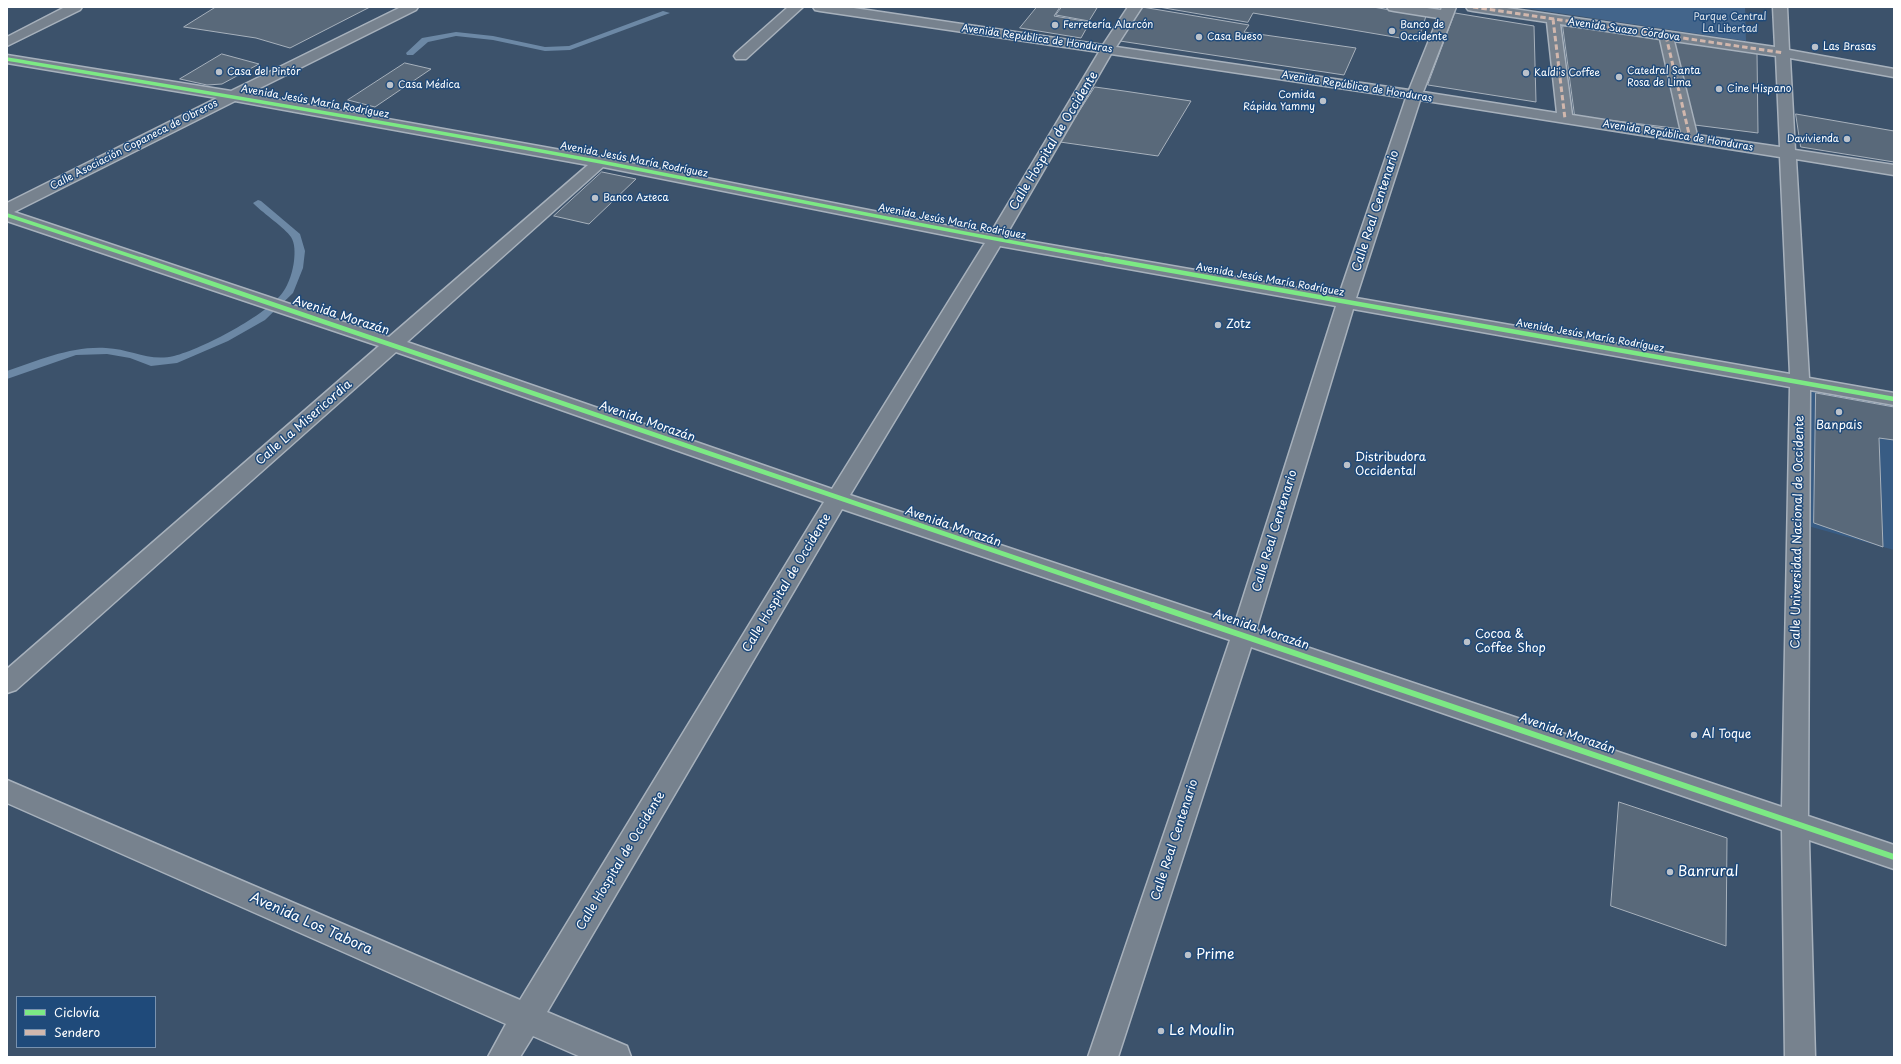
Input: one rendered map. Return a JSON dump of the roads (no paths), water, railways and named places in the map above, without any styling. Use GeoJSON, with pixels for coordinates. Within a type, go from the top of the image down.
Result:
{"type":"FeatureCollection","features":[{"type":"Feature","properties":{"kind":"street"},"geometry":{"type":"LineString","coordinates":[[7,42],[75,7]]}},
{"type":"Feature","properties":{"kind":"street","name":"Calle Asociación Copaneca de Obreros"},"geometry":{"type":"LineString","coordinates":[[7,209],[411,7]]}},
{"type":"Feature","properties":{"kind":"street"},"geometry":{"type":"LineString","coordinates":[[741,56],[796,7]]}},
{"type":"Feature","properties":{"kind":"street","name":"Avenida República de Honduras"},"geometry":{"type":"LineString","coordinates":[[820,7],[1894,170]]}},
{"type":"Feature","properties":{"kind":"street","name":"Calle Hospital de Occidente"},"geometry":{"type":"LineString","coordinates":[[503,1057],[528,1018],[837,499],[995,240],[1107,50],[1135,7]]}},
{"type":"Feature","properties":{"kind":"street"},"geometry":{"type":"LineString","coordinates":[[1394,7],[1447,11]]}},
{"type":"Feature","properties":{"kind":"street","name":"Avenida Suazo Córdova"},"geometry":{"type":"LineString","coordinates":[[1473,7],[1784,54],[1894,73]]}},
{"type":"Feature","properties":{"kind":"street","name":"Calle Universidad Nacional de Occidente"},"geometry":{"type":"LineString","coordinates":[[1780,7],[1784,54],[1800,382],[1795,822],[1800,1057]]}},
{"type":"Feature","properties":{"kind":"street","name":"Calle Real Centenario"},"geometry":{"type":"LineString","coordinates":[[1103,1057],[1243,634],[1346,302],[1414,96],[1447,11]]}},
{"type":"Feature","properties":{"kind":"street"},"geometry":{"type":"LineString","coordinates":[[1553,19],[1565,119]]}},
{"type":"Feature","properties":{"kind":"street"},"geometry":{"type":"LineString","coordinates":[[1666,36],[1690,138]]}},
{"type":"Feature","properties":{"kind":"street","name":"Avenida Jesús María Rodríguez"},"geometry":{"type":"LineString","coordinates":[[7,59],[232,96],[600,162],[995,240],[1894,399]]}},
{"type":"Feature","properties":{"kind":"street","name":"Calle La Misericordia"},"geometry":{"type":"LineString","coordinates":[[7,683],[600,162]]}},
{"type":"Feature","properties":{"kind":"street","name":"Avenida Morazán"},"geometry":{"type":"LineString","coordinates":[[7,215],[393,344],[837,499],[1243,634],[1894,857]]}},
{"type":"Feature","properties":{"kind":"street","name":"Avenida Los Tabora"},"geometry":{"type":"LineString","coordinates":[[7,791],[616,1057]]}},
{"type":"Feature","properties":{"kind":"waterway"},"geometry":{"type":"LineString","coordinates":[[410,53],[425,40],[456,34],[493,38],[545,49],[570,48],[666,13]]}},
{"type":"Feature","properties":{"kind":"waterway"},"geometry":{"type":"LineString","coordinates":[[7,375],[75,352],[107,351],[132,355],[151,362],[177,359],[224,339],[261,318],[288,293],[298,268],[300,251],[296,236],[258,203]]}},
{"type":"Feature","properties":{"kind":"place","name":"Ferretería Alarcón"},"geometry":{"type":"Point","coordinates":[1055,25]}},
{"type":"Feature","properties":{"kind":"place","name":"Banco de Occidente"},"geometry":{"type":"Point","coordinates":[1392,31]}},
{"type":"Feature","properties":{"kind":"place","name":"Casa Bueso"},"geometry":{"type":"Point","coordinates":[1199,37]}},
{"type":"Feature","properties":{"kind":"place","name":"Las Brasas"},"geometry":{"type":"Point","coordinates":[1815,47]}},
{"type":"Feature","properties":{"kind":"place","name":"Casa del Pintór"},"geometry":{"type":"Point","coordinates":[219,72]}},
{"type":"Feature","properties":{"kind":"place","name":"Kaldi's Coffee"},"geometry":{"type":"Point","coordinates":[1526,73]}},
{"type":"Feature","properties":{"kind":"place","name":"Catedral Santa Rosa de Lima"},"geometry":{"type":"Point","coordinates":[1619,77]}},
{"type":"Feature","properties":{"kind":"place","name":"Casa Médica"},"geometry":{"type":"Point","coordinates":[390,85]}},
{"type":"Feature","properties":{"kind":"place","name":"Cine Hispano"},"geometry":{"type":"Point","coordinates":[1719,89]}},
{"type":"Feature","properties":{"kind":"place","name":"Comida Rápida Yammy"},"geometry":{"type":"Point","coordinates":[1323,101]}},
{"type":"Feature","properties":{"kind":"place","name":"Davivienda"},"geometry":{"type":"Point","coordinates":[1847,139]}},
{"type":"Feature","properties":{"kind":"place","name":"Banco Azteca"},"geometry":{"type":"Point","coordinates":[595,198]}},
{"type":"Feature","properties":{"kind":"place","name":"Zotz"},"geometry":{"type":"Point","coordinates":[1218,325]}},
{"type":"Feature","properties":{"kind":"place","name":"Banpais"},"geometry":{"type":"Point","coordinates":[1839,412]}},
{"type":"Feature","properties":{"kind":"place","name":"Distribudora Occidental"},"geometry":{"type":"Point","coordinates":[1347,465]}},
{"type":"Feature","properties":{"kind":"place","name":"Cocoa & Coffee Shop"},"geometry":{"type":"Point","coordinates":[1467,642]}},
{"type":"Feature","properties":{"kind":"place","name":"Al Toque"},"geometry":{"type":"Point","coordinates":[1694,735]}},
{"type":"Feature","properties":{"kind":"place","name":"Banrural"},"geometry":{"type":"Point","coordinates":[1670,872]}},
{"type":"Feature","properties":{"kind":"place","name":"Prime"},"geometry":{"type":"Point","coordinates":[1188,955]}},
{"type":"Feature","properties":{"kind":"place","name":"Le Moulin"},"geometry":{"type":"Point","coordinates":[1161,1031]}},
{"type":"Feature","properties":{"kind":"park label","name":"Parque Central La Libertad"},"geometry":{"type":"Point","coordinates":[1730,22]}}]}
